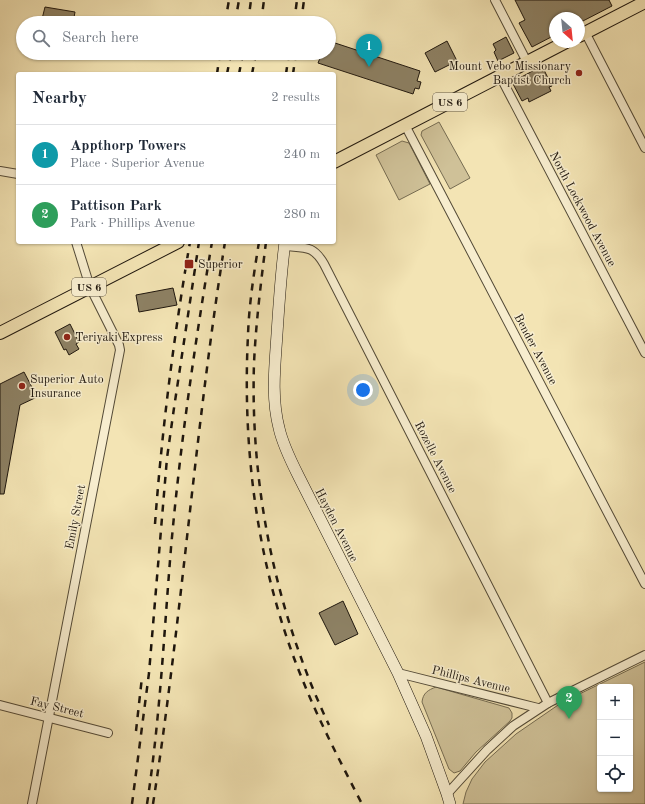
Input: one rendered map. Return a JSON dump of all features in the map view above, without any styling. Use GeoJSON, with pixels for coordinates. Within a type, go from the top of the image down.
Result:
{"type":"FeatureCollection","features":[{"type":"Feature","properties":{"kind":"main road"},"geometry":{"type":"LineString","coordinates":[[585,32],[645,2]]}},
{"type":"Feature","properties":{"kind":"main road","name":"US 6"},"geometry":{"type":"LineString","coordinates":[[336,161],[554,48]]}},
{"type":"Feature","properties":{"kind":"main road","name":"US 6"},"geometry":{"type":"LineString","coordinates":[[0,333],[174,244]]}},
{"type":"Feature","properties":{"kind":"street"},"geometry":{"type":"LineString","coordinates":[[495,0],[527,62]]}},
{"type":"Feature","properties":{"kind":"street"},"geometry":{"type":"LineString","coordinates":[[585,39],[645,148]]}},
{"type":"Feature","properties":{"kind":"street","name":"North Lockwood Avenue"},"geometry":{"type":"LineString","coordinates":[[500,76],[645,353]]}},
{"type":"Feature","properties":{"kind":"street","name":"Bender Avenue"},"geometry":{"type":"LineString","coordinates":[[405,125],[645,584]]}},
{"type":"Feature","properties":{"kind":"street"},"geometry":{"type":"LineString","coordinates":[[0,171],[16,174]]}},
{"type":"Feature","properties":{"kind":"street","name":"Emily Street"},"geometry":{"type":"LineString","coordinates":[[32,804],[120,350],[119,345],[90,287],[77,244]]}},
{"type":"Feature","properties":{"kind":"street","name":"Hayden Avenue"},"geometry":{"type":"LineString","coordinates":[[285,244],[274,376],[275,402],[279,428],[286,450],[300,479],[398,673],[426,736],[449,799]]}},
{"type":"Feature","properties":{"kind":"street","name":"Rozelle Avenue"},"geometry":{"type":"LineString","coordinates":[[285,244],[313,250],[318,254],[324,264],[548,703]]}},
{"type":"Feature","properties":{"kind":"street"},"geometry":{"type":"LineString","coordinates":[[449,799],[478,759],[513,726],[538,708],[645,655]]}},
{"type":"Feature","properties":{"kind":"street","name":"Phillips Avenue"},"geometry":{"type":"LineString","coordinates":[[398,673],[538,708]]}},
{"type":"Feature","properties":{"kind":"street","name":"Fay Street"},"geometry":{"type":"LineString","coordinates":[[0,705],[108,733]]}},
{"type":"Feature","properties":{"kind":"shaded area"},"geometry":{"type":"Polygon","coordinates":[[[439,122],[470,178],[450,189],[421,135],[422,131],[439,122]]]}},
{"type":"Feature","properties":{"kind":"shaded area"},"geometry":{"type":"Polygon","coordinates":[[[402,141],[409,143],[430,184],[399,200],[376,155],[402,141]]]}},
{"type":"Feature","properties":{"kind":"shaded area"},"geometry":{"type":"Polygon","coordinates":[[[645,662],[645,804],[463,804],[466,792],[472,779],[485,762],[516,734],[561,703],[597,685],[597,792],[633,792],[633,684],[600,684],[645,662]]]}},
{"type":"Feature","properties":{"kind":"shaded area"},"geometry":{"type":"Polygon","coordinates":[[[436,687],[509,708],[512,713],[512,718],[510,721],[476,752],[460,771],[454,773],[449,769],[422,702],[423,696],[426,692],[436,687]]]}},
{"type":"Feature","properties":{"kind":"building"},"geometry":{"type":"Polygon","coordinates":[[[515,0],[609,0],[612,6],[585,20],[585,12],[549,12],[549,38],[532,47],[519,23],[525,20],[515,0]]]}},
{"type":"Feature","properties":{"kind":"building"},"geometry":{"type":"Polygon","coordinates":[[[45,7],[75,12],[74,16],[43,16],[45,7]]]}},
{"type":"Feature","properties":{"kind":"building"},"geometry":{"type":"Polygon","coordinates":[[[506,37],[514,53],[498,61],[494,52],[496,50],[493,44],[506,37]]]}},
{"type":"Feature","properties":{"kind":"building"},"geometry":{"type":"Polygon","coordinates":[[[447,41],[457,61],[435,72],[425,53],[447,41]]]}},
{"type":"Feature","properties":{"kind":"building"},"geometry":{"type":"Polygon","coordinates":[[[336,43],[420,71],[417,81],[421,82],[419,89],[415,88],[413,94],[318,63],[319,60],[336,60],[336,43]]]}},
{"type":"Feature","properties":{"kind":"building"},"geometry":{"type":"Polygon","coordinates":[[[542,66],[552,86],[549,87],[551,91],[529,102],[528,98],[522,101],[512,82],[542,66]]]}},
{"type":"Feature","properties":{"kind":"building"},"geometry":{"type":"Polygon","coordinates":[[[173,288],[177,305],[139,312],[136,295],[173,288]]]}},
{"type":"Feature","properties":{"kind":"building","name":"Teriyaki Express"},"geometry":{"type":"Polygon","coordinates":[[[70,324],[79,342],[76,344],[79,349],[69,355],[66,349],[64,350],[55,332],[70,324]]]}},
{"type":"Feature","properties":{"kind":"building"},"geometry":{"type":"Polygon","coordinates":[[[24,372],[37,397],[20,405],[4,494],[0,494],[0,384],[24,372]]]}},
{"type":"Feature","properties":{"kind":"building"},"geometry":{"type":"Polygon","coordinates":[[[343,601],[358,634],[335,645],[319,613],[343,601]]]}},
{"type":"Feature","properties":{"kind":"railway"},"geometry":{"type":"LineString","coordinates":[[226,16],[229,0]]}},
{"type":"Feature","properties":{"kind":"railway"},"geometry":{"type":"LineString","coordinates":[[236,16],[239,0]]}},
{"type":"Feature","properties":{"kind":"railway"},"geometry":{"type":"LineString","coordinates":[[249,16],[251,0]]}},
{"type":"Feature","properties":{"kind":"railway"},"geometry":{"type":"LineString","coordinates":[[262,16],[264,0]]}},
{"type":"Feature","properties":{"kind":"railway"},"geometry":{"type":"LineString","coordinates":[[295,16],[297,0]]}},
{"type":"Feature","properties":{"kind":"railway"},"geometry":{"type":"LineString","coordinates":[[302,16],[304,0]]}},
{"type":"Feature","properties":{"kind":"railway"},"geometry":{"type":"LineString","coordinates":[[217,72],[219,60]]}},
{"type":"Feature","properties":{"kind":"railway"},"geometry":{"type":"LineString","coordinates":[[227,72],[230,60]]}},
{"type":"Feature","properties":{"kind":"railway"},"geometry":{"type":"LineString","coordinates":[[239,72],[242,60]]}},
{"type":"Feature","properties":{"kind":"railway"},"geometry":{"type":"LineString","coordinates":[[252,72],[255,60]]}},
{"type":"Feature","properties":{"kind":"railway"},"geometry":{"type":"LineString","coordinates":[[286,72],[288,60]]}},
{"type":"Feature","properties":{"kind":"railway"},"geometry":{"type":"LineString","coordinates":[[293,72],[295,60]]}},
{"type":"Feature","properties":{"kind":"railway"},"geometry":{"type":"LineString","coordinates":[[155,524],[169,382],[190,244]]}},
{"type":"Feature","properties":{"kind":"railway"},"geometry":{"type":"LineString","coordinates":[[132,804],[149,673],[167,458],[199,244]]}},
{"type":"Feature","properties":{"kind":"railway"},"geometry":{"type":"LineString","coordinates":[[147,804],[158,708],[171,548],[183,433],[212,244]]}},
{"type":"Feature","properties":{"kind":"railway"},"geometry":{"type":"LineString","coordinates":[[153,804],[172,664],[205,382],[225,244]]}},
{"type":"Feature","properties":{"kind":"railway"},"geometry":{"type":"LineString","coordinates":[[259,244],[249,312],[247,379],[251,468],[256,511],[264,555],[287,640],[303,681],[324,728],[362,804]]}},
{"type":"Feature","properties":{"kind":"railway"},"geometry":{"type":"LineString","coordinates":[[266,244],[257,317],[254,363],[254,410],[262,502],[270,548],[294,639],[310,682],[329,725]]}},
{"type":"Feature","properties":{"kind":"railway"},"geometry":{"type":"LineString","coordinates":[[136,731],[142,677]]}},
{"type":"Feature","properties":{"kind":"place","name":"Appthorp Towers"},"geometry":{"type":"Point","coordinates":[369,67]}},
{"type":"Feature","properties":{"kind":"place","name":"Mount Vebo Missionary Baptist Church"},"geometry":{"type":"Point","coordinates":[579,73]}},
{"type":"Feature","properties":{"kind":"place","name":"Superior"},"geometry":{"type":"Point","coordinates":[189,264]}},
{"type":"Feature","properties":{"kind":"place","name":"Teriyaki Express"},"geometry":{"type":"Point","coordinates":[67,337]}},
{"type":"Feature","properties":{"kind":"place","name":"Superior Auto Insurance"},"geometry":{"type":"Point","coordinates":[22,386]}},
{"type":"Feature","properties":{"kind":"place","name":"Pattison Park"},"geometry":{"type":"Point","coordinates":[569,719]}}]}
